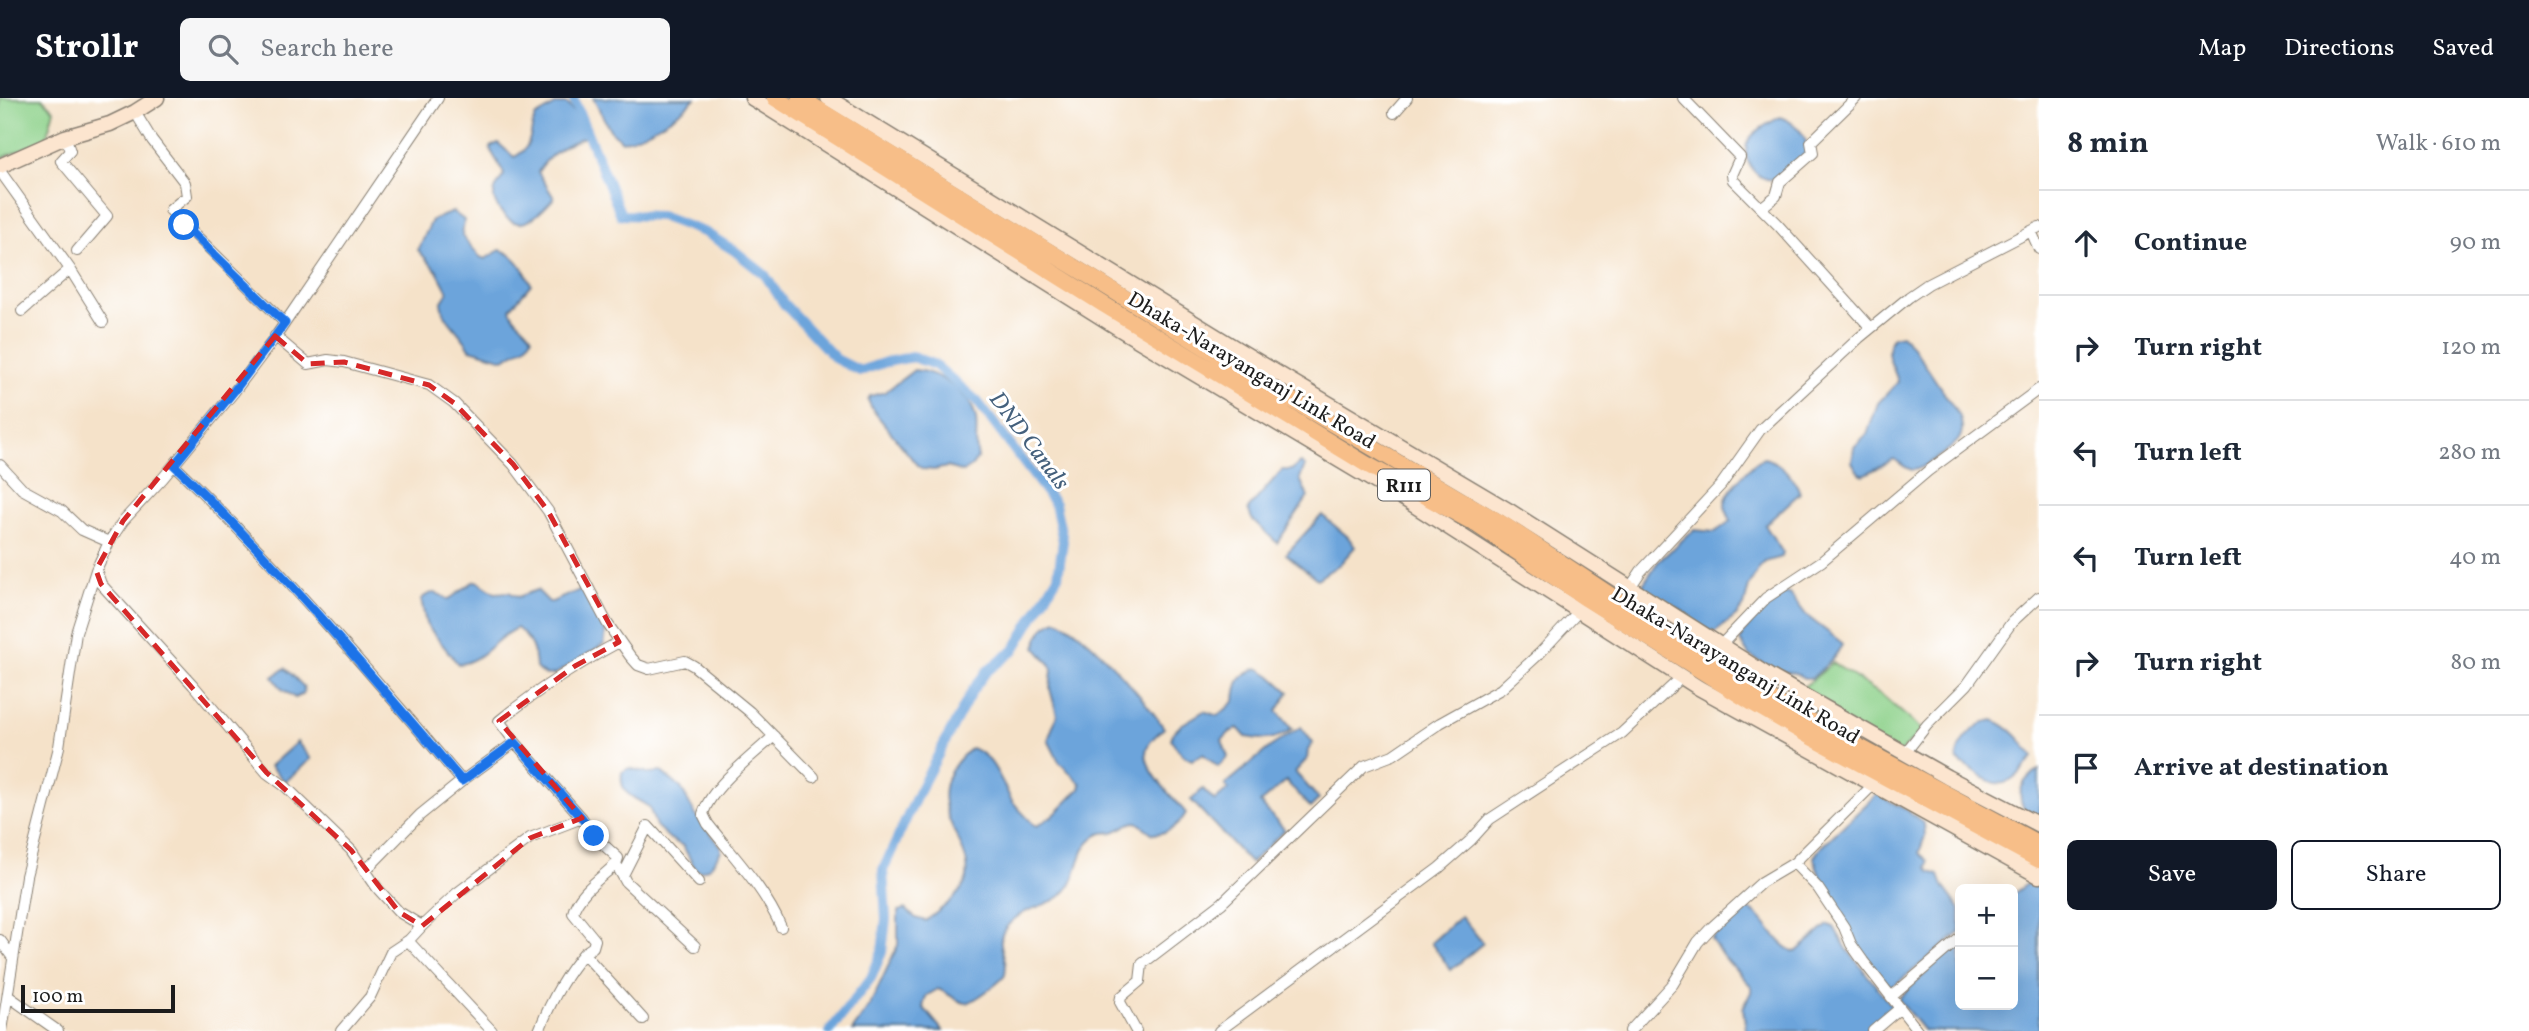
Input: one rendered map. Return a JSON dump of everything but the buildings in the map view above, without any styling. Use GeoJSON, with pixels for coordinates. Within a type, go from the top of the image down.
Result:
{"type":"FeatureCollection","features":[{"type":"Feature","properties":{"kind":"main road","name":"Dhaka-Narayanganj Link Road"},"geometry":{"type":"LineString","coordinates":[[785,104],[1040,237],[1331,415],[1774,701],[2039,844]]}},
{"type":"Feature","properties":{"kind":"main road","name":"Dhaka-Narayanganj Link Road"},"geometry":{"type":"LineString","coordinates":[[785,104],[1031,266],[1264,409],[1366,464],[1413,496],[1476,524],[1587,599],[1751,702],[2039,860]]}},
{"type":"Feature","properties":{"kind":"street"},"geometry":{"type":"LineString","coordinates":[[0,166],[65,137],[93,130],[135,112],[157,98]]}},
{"type":"Feature","properties":{"kind":"street"},"geometry":{"type":"LineString","coordinates":[[2,1031],[26,876],[59,747],[76,633],[96,570],[109,542],[123,522],[174,465],[285,323],[438,98]]}},
{"type":"Feature","properties":{"kind":"street"},"geometry":{"type":"LineString","coordinates":[[752,98],[785,104]]}},
{"type":"Feature","properties":{"kind":"street"},"geometry":{"type":"LineString","coordinates":[[828,98],[1040,237]]}},
{"type":"Feature","properties":{"kind":"street"},"geometry":{"type":"LineString","coordinates":[[1394,113],[1406,98]]}},
{"type":"Feature","properties":{"kind":"street"},"geometry":{"type":"LineString","coordinates":[[1683,98],[1740,157],[1732,175],[1733,180],[1871,328]]}},
{"type":"Feature","properties":{"kind":"street"},"geometry":{"type":"LineString","coordinates":[[1761,208],[1776,196],[1780,182],[1813,153],[1811,142],[1856,98]]}},
{"type":"Feature","properties":{"kind":"street"},"geometry":{"type":"LineString","coordinates":[[135,112],[185,183],[187,195],[170,210],[285,323]]}},
{"type":"Feature","properties":{"kind":"street"},"geometry":{"type":"LineString","coordinates":[[65,137],[70,151],[61,160],[107,216],[77,251]]}},
{"type":"Feature","properties":{"kind":"street"},"geometry":{"type":"LineString","coordinates":[[0,171],[71,269],[103,322]]}},
{"type":"Feature","properties":{"kind":"street"},"geometry":{"type":"LineString","coordinates":[[1629,589],[1641,571],[1721,485],[1760,430],[1871,328],[1928,284],[2035,229],[2039,248]]}},
{"type":"Feature","properties":{"kind":"street"},"geometry":{"type":"LineString","coordinates":[[22,311],[71,269]]}},
{"type":"Feature","properties":{"kind":"street"},"geometry":{"type":"LineString","coordinates":[[275,336],[308,363],[328,360],[344,362],[429,385],[454,403],[513,464],[548,511],[619,642],[638,665],[649,669],[685,661],[694,666],[774,736],[814,778]]}},
{"type":"Feature","properties":{"kind":"street"},"geometry":{"type":"LineString","coordinates":[[1720,646],[1766,598],[1822,561],[1928,471],[2039,389]]}},
{"type":"Feature","properties":{"kind":"street"},"geometry":{"type":"LineString","coordinates":[[1331,415],[1508,510],[1720,646],[1905,753],[2039,825]]}},
{"type":"Feature","properties":{"kind":"street"},"geometry":{"type":"LineString","coordinates":[[174,465],[242,532],[297,592],[462,781]]}},
{"type":"Feature","properties":{"kind":"street"},"geometry":{"type":"LineString","coordinates":[[2,471],[22,489],[62,511],[82,530],[109,542]]}},
{"type":"Feature","properties":{"kind":"street"},"geometry":{"type":"LineString","coordinates":[[1413,496],[1682,677],[1872,786],[2039,876]]}},
{"type":"Feature","properties":{"kind":"street"},"geometry":{"type":"LineString","coordinates":[[96,570],[101,584],[267,773],[324,821],[351,850],[399,912],[422,926]]}},
{"type":"Feature","properties":{"kind":"street"},"geometry":{"type":"LineString","coordinates":[[1905,753],[1927,725],[1967,685],[2012,622],[2039,597]]}},
{"type":"Feature","properties":{"kind":"street"},"geometry":{"type":"LineString","coordinates":[[1136,1031],[1120,1002],[1121,996],[1140,982],[1142,964],[1230,896],[1364,766],[1393,755],[1440,723],[1501,689],[1539,654],[1580,610]]}},
{"type":"Feature","properties":{"kind":"street"},"geometry":{"type":"LineString","coordinates":[[539,1031],[555,995],[572,967],[593,947],[595,940],[573,913],[575,906],[616,864],[618,858],[594,836],[582,818],[499,721],[531,695],[575,666],[619,642]]}},
{"type":"Feature","properties":{"kind":"street"},"geometry":{"type":"LineString","coordinates":[[1219,1031],[1418,885],[1454,855],[1490,819],[1622,733],[1682,677]]}},
{"type":"Feature","properties":{"kind":"street"},"geometry":{"type":"LineString","coordinates":[[774,736],[720,787],[705,805],[703,814],[757,887],[781,927]]}},
{"type":"Feature","properties":{"kind":"street"},"geometry":{"type":"LineString","coordinates":[[365,871],[420,815],[515,742]]}},
{"type":"Feature","properties":{"kind":"street"},"geometry":{"type":"LineString","coordinates":[[1630,1031],[1673,984],[1698,942],[1710,928],[1762,883],[1794,863],[1872,786]]}},
{"type":"Feature","properties":{"kind":"street"},"geometry":{"type":"LineString","coordinates":[[341,1031],[370,997],[391,952],[409,940],[457,892],[530,838],[582,818]]}},
{"type":"Feature","properties":{"kind":"street"},"geometry":{"type":"LineString","coordinates":[[623,875],[648,826],[699,882]]}},
{"type":"Feature","properties":{"kind":"street"},"geometry":{"type":"LineString","coordinates":[[1794,863],[1825,899],[1844,927],[1851,944],[1918,1031]]}},
{"type":"Feature","properties":{"kind":"street"},"geometry":{"type":"LineString","coordinates":[[616,864],[626,882],[695,946]]}},
{"type":"Feature","properties":{"kind":"street"},"geometry":{"type":"LineString","coordinates":[[0,940],[13,958]]}},
{"type":"Feature","properties":{"kind":"street"},"geometry":{"type":"LineString","coordinates":[[409,940],[492,1031]]}},
{"type":"Feature","properties":{"kind":"street"},"geometry":{"type":"LineString","coordinates":[[1891,997],[1955,942]]}},
{"type":"Feature","properties":{"kind":"street"},"geometry":{"type":"LineString","coordinates":[[584,953],[643,1019]]}},
{"type":"Feature","properties":{"kind":"street"},"geometry":{"type":"LineString","coordinates":[[8,996],[58,1031]]}},
{"type":"Feature","properties":{"kind":"street"},"geometry":{"type":"LineString","coordinates":[[1873,1031],[1899,1009]]}},
{"type":"Feature","properties":{"kind":"highlighted area"},"geometry":{"type":"Polygon","coordinates":[[[275,336],[308,364],[344,362],[429,385],[454,403],[513,464],[548,511],[619,642],[575,666],[499,721],[582,818],[530,838],[422,926],[399,912],[351,850],[267,773],[101,584],[96,570],[123,521],[275,336]]]}},
{"type":"Feature","properties":{"kind":"green space"},"geometry":{"type":"Polygon","coordinates":[[[0,98],[42,98],[54,110],[46,139],[0,159],[0,98]]]}},
{"type":"Feature","properties":{"kind":"green space"},"geometry":{"type":"Polygon","coordinates":[[[1833,663],[1883,696],[1922,730],[1895,758],[1791,697],[1833,663]]]}},
{"type":"Feature","properties":{"kind":"water"},"geometry":{"type":"Polygon","coordinates":[[[593,98],[695,98],[661,124],[622,141],[610,130],[593,98]]]}},
{"type":"Feature","properties":{"kind":"water"},"geometry":{"type":"Polygon","coordinates":[[[557,104],[567,104],[587,136],[566,145],[547,159],[538,172],[554,198],[528,221],[514,222],[502,213],[494,199],[495,190],[504,175],[490,147],[498,143],[514,157],[527,145],[535,117],[557,104]]]}},
{"type":"Feature","properties":{"kind":"water"},"geometry":{"type":"Polygon","coordinates":[[[1780,117],[1799,130],[1808,151],[1783,175],[1767,179],[1751,167],[1746,146],[1755,133],[1780,117]]]}},
{"type":"Feature","properties":{"kind":"water"},"geometry":{"type":"Polygon","coordinates":[[[453,212],[464,220],[462,236],[480,257],[485,259],[500,250],[506,252],[519,263],[531,284],[510,309],[532,337],[526,346],[504,359],[470,349],[442,309],[441,303],[448,292],[437,271],[418,250],[432,220],[453,212]]]}},
{"type":"Feature","properties":{"kind":"water"},"geometry":{"type":"Polygon","coordinates":[[[1901,335],[1913,347],[1960,417],[1962,434],[1945,452],[1917,469],[1908,469],[1894,459],[1864,475],[1858,472],[1852,462],[1854,447],[1867,434],[1878,403],[1898,382],[1888,348],[1893,337],[1901,335]]]}},
{"type":"Feature","properties":{"kind":"water"},"geometry":{"type":"Polygon","coordinates":[[[914,370],[943,379],[961,393],[973,410],[978,457],[972,466],[963,472],[947,467],[923,469],[917,465],[872,409],[868,400],[870,396],[885,392],[914,370]]]}},
{"type":"Feature","properties":{"kind":"water"},"geometry":{"type":"Polygon","coordinates":[[[1764,458],[1775,462],[1786,471],[1800,493],[1765,525],[1783,553],[1782,557],[1765,562],[1759,568],[1749,586],[1744,606],[1714,633],[1693,621],[1678,608],[1645,591],[1642,586],[1658,562],[1690,533],[1695,530],[1715,532],[1731,521],[1725,505],[1729,493],[1746,471],[1764,458]]]}},
{"type":"Feature","properties":{"kind":"water"},"geometry":{"type":"Polygon","coordinates":[[[1301,463],[1305,466],[1300,479],[1308,497],[1277,543],[1252,519],[1248,509],[1282,470],[1291,470],[1301,463]]]}},
{"type":"Feature","properties":{"kind":"water"},"geometry":{"type":"Polygon","coordinates":[[[1322,515],[1348,537],[1355,547],[1340,564],[1317,579],[1286,554],[1322,515]]]}},
{"type":"Feature","properties":{"kind":"water"},"geometry":{"type":"Polygon","coordinates":[[[477,581],[495,593],[509,592],[518,597],[537,590],[549,602],[582,589],[600,615],[605,630],[604,644],[557,673],[546,675],[536,668],[531,646],[526,636],[517,628],[474,659],[458,664],[426,624],[421,599],[434,593],[448,600],[477,581]]]}},
{"type":"Feature","properties":{"kind":"water"},"geometry":{"type":"Polygon","coordinates":[[[1784,593],[1790,594],[1807,616],[1842,645],[1832,660],[1812,678],[1774,670],[1749,655],[1740,641],[1764,608],[1784,593]]]}},
{"type":"Feature","properties":{"kind":"water"},"geometry":{"type":"Polygon","coordinates":[[[1057,620],[1069,626],[1099,651],[1144,701],[1164,728],[1149,744],[1147,761],[1158,780],[1186,813],[1176,826],[1168,831],[1153,834],[1137,822],[1094,837],[1083,851],[1067,890],[1053,901],[1020,915],[1005,929],[1001,942],[1006,965],[1003,978],[966,1003],[938,989],[926,996],[923,1007],[943,1031],[852,1031],[870,1005],[898,945],[898,911],[905,909],[916,918],[926,921],[953,899],[965,883],[967,868],[964,853],[945,805],[945,787],[953,768],[971,748],[979,751],[991,762],[1013,802],[1037,826],[1055,814],[1080,789],[1081,784],[1059,762],[1048,740],[1057,715],[1050,689],[1052,670],[1036,648],[1042,631],[1057,620]]]}},
{"type":"Feature","properties":{"kind":"water"},"geometry":{"type":"Polygon","coordinates":[[[285,668],[304,687],[303,694],[295,698],[282,689],[273,677],[285,668]]]}},
{"type":"Feature","properties":{"kind":"water"},"geometry":{"type":"Polygon","coordinates":[[[1258,668],[1289,692],[1277,711],[1292,729],[1265,739],[1246,737],[1238,728],[1230,732],[1222,740],[1228,757],[1218,767],[1203,754],[1192,760],[1182,754],[1171,739],[1173,733],[1204,711],[1218,716],[1235,701],[1236,689],[1243,677],[1258,668]]]}},
{"type":"Feature","properties":{"kind":"water"},"geometry":{"type":"Polygon","coordinates":[[[1993,720],[2011,731],[2033,757],[2014,779],[2001,784],[1985,779],[1957,759],[1960,746],[1969,734],[1980,725],[1993,720]]]}},
{"type":"Feature","properties":{"kind":"water"},"geometry":{"type":"Polygon","coordinates":[[[1301,727],[1313,743],[1308,750],[1307,759],[1295,772],[1319,799],[1310,808],[1286,781],[1260,803],[1285,830],[1250,863],[1191,800],[1203,789],[1215,801],[1228,789],[1225,785],[1270,747],[1301,727]]]}},
{"type":"Feature","properties":{"kind":"water"},"geometry":{"type":"Polygon","coordinates":[[[297,742],[311,759],[285,782],[270,766],[297,742]]]}},
{"type":"Feature","properties":{"kind":"water"},"geometry":{"type":"Polygon","coordinates":[[[629,768],[652,774],[660,771],[681,788],[695,814],[721,846],[721,851],[710,867],[696,870],[683,846],[670,839],[656,826],[649,807],[625,790],[622,772],[629,768]]]}},
{"type":"Feature","properties":{"kind":"water"},"geometry":{"type":"Polygon","coordinates":[[[2039,770],[2039,817],[2026,812],[2021,794],[2024,783],[2039,770]]]}},
{"type":"Feature","properties":{"kind":"water"},"geometry":{"type":"Polygon","coordinates":[[[1877,794],[1910,812],[1924,824],[1925,836],[1919,853],[1928,861],[1927,868],[1930,872],[1939,875],[1943,886],[1955,902],[1955,937],[1892,987],[1859,948],[1835,907],[1814,857],[1821,847],[1877,794]]]}},
{"type":"Feature","properties":{"kind":"water"},"geometry":{"type":"Polygon","coordinates":[[[2034,879],[2039,880],[2039,1031],[1924,1031],[1898,999],[1955,946],[1955,1010],[2018,1010],[2018,890],[2034,879]]]}},
{"type":"Feature","properties":{"kind":"water"},"geometry":{"type":"Polygon","coordinates":[[[1747,908],[1760,918],[1782,943],[1796,952],[1828,925],[1834,927],[1847,949],[1894,1009],[1867,1031],[1746,1031],[1743,1008],[1751,986],[1711,939],[1724,923],[1747,908]]]}},
{"type":"Feature","properties":{"kind":"water"},"geometry":{"type":"Polygon","coordinates":[[[1461,916],[1483,943],[1451,970],[1431,943],[1461,916]]]}},
{"type":"Feature","properties":{"kind":"waterway","name":"DND Canals"},"geometry":{"type":"LineString","coordinates":[[573,98],[621,215],[660,216],[706,233],[735,251],[765,275],[784,304],[836,359],[860,371],[913,357],[935,365],[977,401],[1055,504],[1063,541],[1058,576],[1014,650],[986,672],[972,691],[919,791],[883,870],[886,919],[882,952],[871,978],[830,1031]]}},
{"type":"Feature","properties":{"kind":"route"},"geometry":{"type":"LineString","coordinates":[[184,225],[285,323],[174,465],[242,532],[297,592],[462,781],[515,742],[582,818],[594,836]]}}]}
